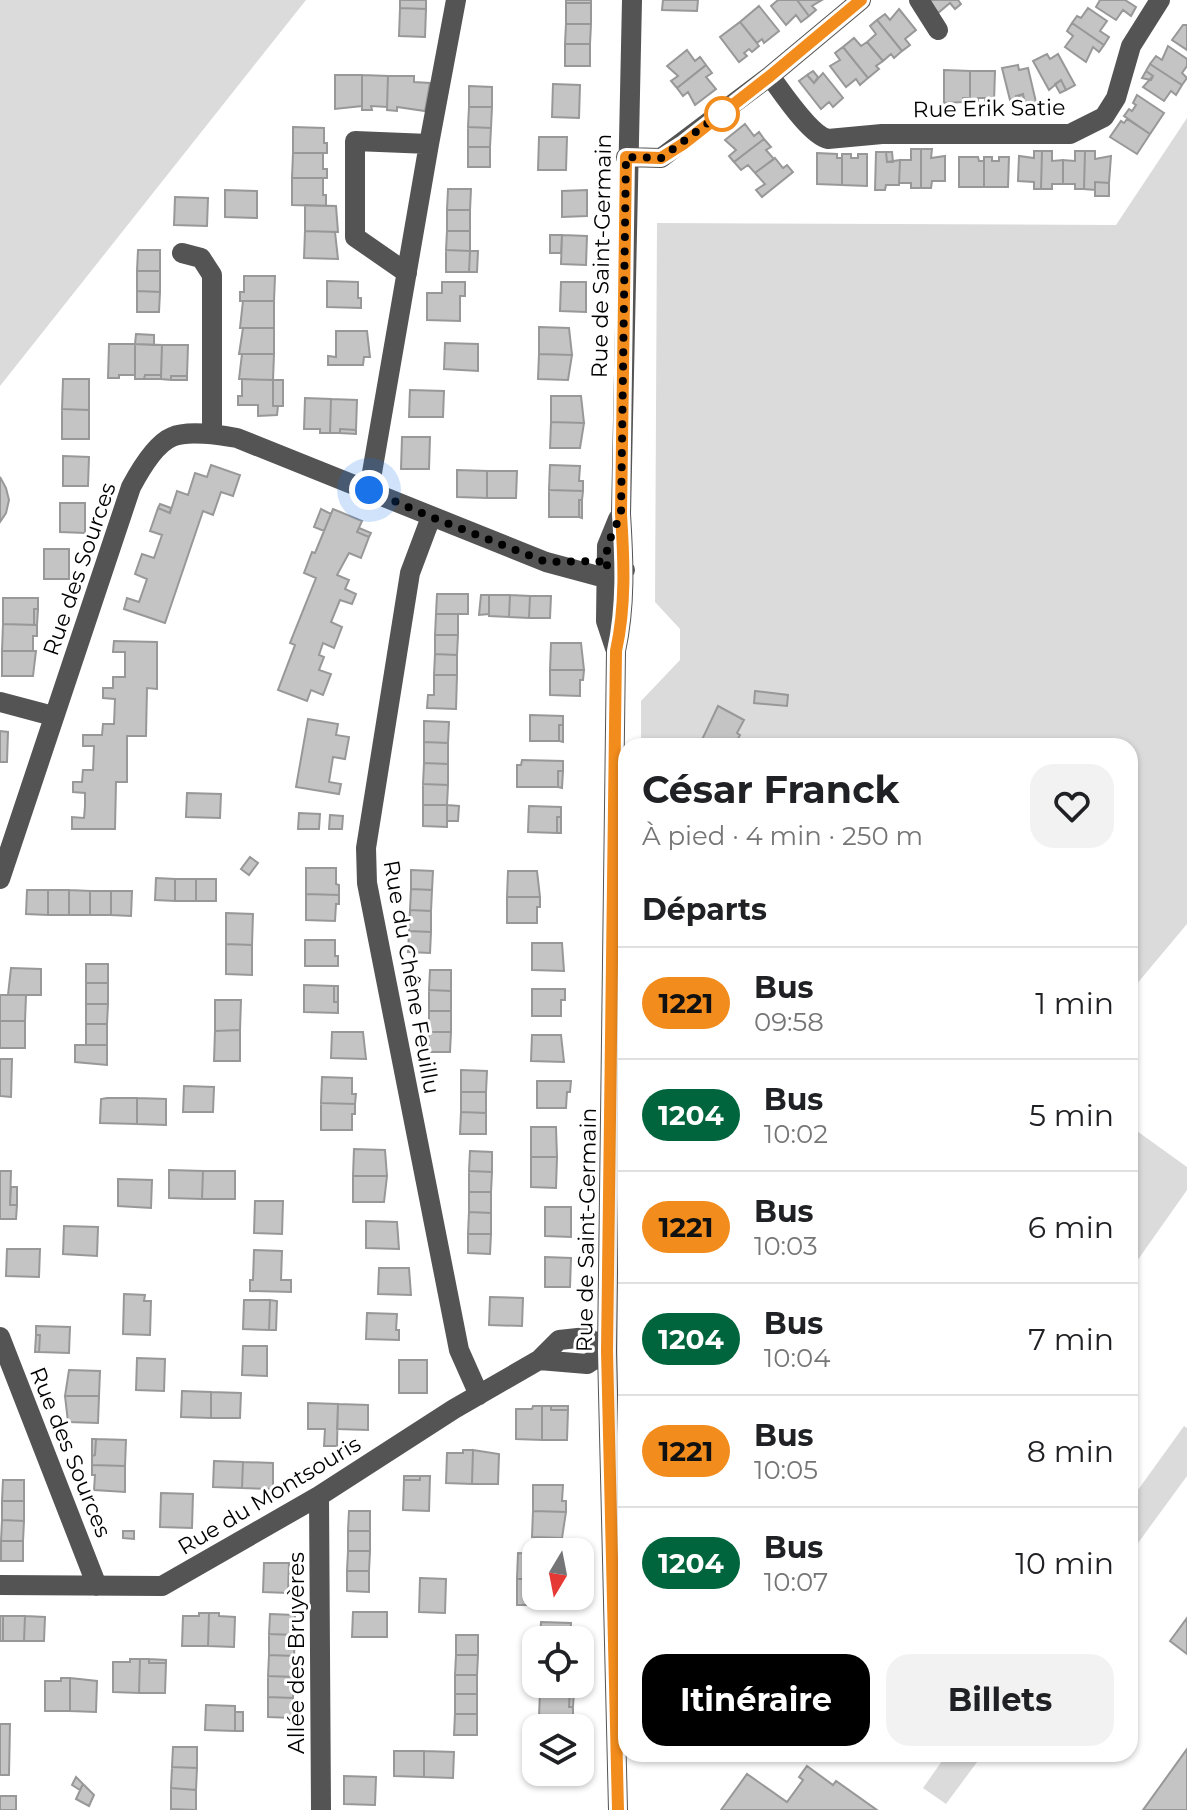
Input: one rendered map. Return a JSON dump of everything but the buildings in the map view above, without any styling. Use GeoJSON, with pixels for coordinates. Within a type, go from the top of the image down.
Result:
{"type":"FeatureCollection","features":[{"type":"Feature","properties":{"kind":"street"},"geometry":{"type":"LineString","coordinates":[[369,490],[456,0]]}},
{"type":"Feature","properties":{"kind":"street","name":"Rue de Saint-Germain"},"geometry":{"type":"LineString","coordinates":[[618,1810],[607,1351],[616,651],[622,622],[616,569],[607,546],[621,514],[626,157],[632,0]]}},
{"type":"Feature","properties":{"kind":"street"},"geometry":{"type":"LineString","coordinates":[[626,157],[661,158],[770,76],[861,0]]}},
{"type":"Feature","properties":{"kind":"street"},"geometry":{"type":"LineString","coordinates":[[919,0],[938,30]]}},
{"type":"Feature","properties":{"kind":"street","name":"Rue Erik Satie"},"geometry":{"type":"LineString","coordinates":[[770,76],[812,129],[820,137],[828,139],[882,134],[1070,134],[1104,117],[1116,98],[1131,46],[1160,0]]}},
{"type":"Feature","properties":{"kind":"street"},"geometry":{"type":"LineString","coordinates":[[407,273],[355,237],[355,141],[429,144]]}},
{"type":"Feature","properties":{"kind":"street"},"geometry":{"type":"LineString","coordinates":[[182,253],[201,258],[212,275],[212,433]]}},
{"type":"Feature","properties":{"kind":"street","name":"Rue des Sources"},"geometry":{"type":"LineString","coordinates":[[0,879],[131,487],[144,463],[172,437],[212,433],[237,438],[546,562],[598,576],[616,569]]}},
{"type":"Feature","properties":{"kind":"street","name":"Rue du Chêne Feuillu"},"geometry":{"type":"LineString","coordinates":[[431,517],[410,573],[366,848],[367,883],[459,1350],[479,1395]]}},
{"type":"Feature","properties":{"kind":"street"},"geometry":{"type":"LineString","coordinates":[[0,702],[53,716]]}},
{"type":"Feature","properties":{"kind":"street","name":"Rue des Sources"},"geometry":{"type":"LineString","coordinates":[[0,1337],[97,1586]]}},
{"type":"Feature","properties":{"kind":"street","name":"Rue du Montsouris"},"geometry":{"type":"LineString","coordinates":[[0,1585],[162,1586],[319,1496],[539,1360],[587,1364],[607,1351]]}},
{"type":"Feature","properties":{"kind":"street","name":"Allée des Bruyères"},"geometry":{"type":"LineString","coordinates":[[319,1496],[321,1810]]}},
{"type":"Feature","properties":{"kind":"shaded area"},"geometry":{"type":"Polygon","coordinates":[[[0,0],[306,0],[0,386],[0,0]]]}},
{"type":"Feature","properties":{"kind":"shaded area"},"geometry":{"type":"Polygon","coordinates":[[[1187,118],[1187,924],[1138,982],[1138,738],[641,738],[641,701],[680,660],[680,629],[655,602],[657,223],[1116,225],[1187,118]]]}},
{"type":"Feature","properties":{"kind":"shaded area"},"geometry":{"type":"Polygon","coordinates":[[[1138,1132],[1187,1167],[1187,1190],[1138,1260],[1138,1132]]]}},
{"type":"Feature","properties":{"kind":"shaded area"},"geometry":{"type":"Polygon","coordinates":[[[1184,1426],[1187,1428],[1187,1476],[1138,1543],[1138,1490],[1184,1426]]]}},
{"type":"Feature","properties":{"kind":"shaded area"},"geometry":{"type":"Polygon","coordinates":[[[941,1762],[977,1762],[946,1804],[923,1788],[941,1762]]]}},
{"type":"Feature","properties":{"kind":"bus line","name":"1221"},"geometry":{"type":"LineString","coordinates":[[618,1810],[607,1351],[616,651],[622,622],[625,570],[621,514],[626,157],[661,158],[683,144],[861,0]]}},
{"type":"Feature","properties":{"kind":"route"},"geometry":{"type":"LineString","coordinates":[[369,490],[546,562],[599,561],[607,569],[607,546],[621,514],[626,157],[661,158],[732,105],[722,114]]}}]}
